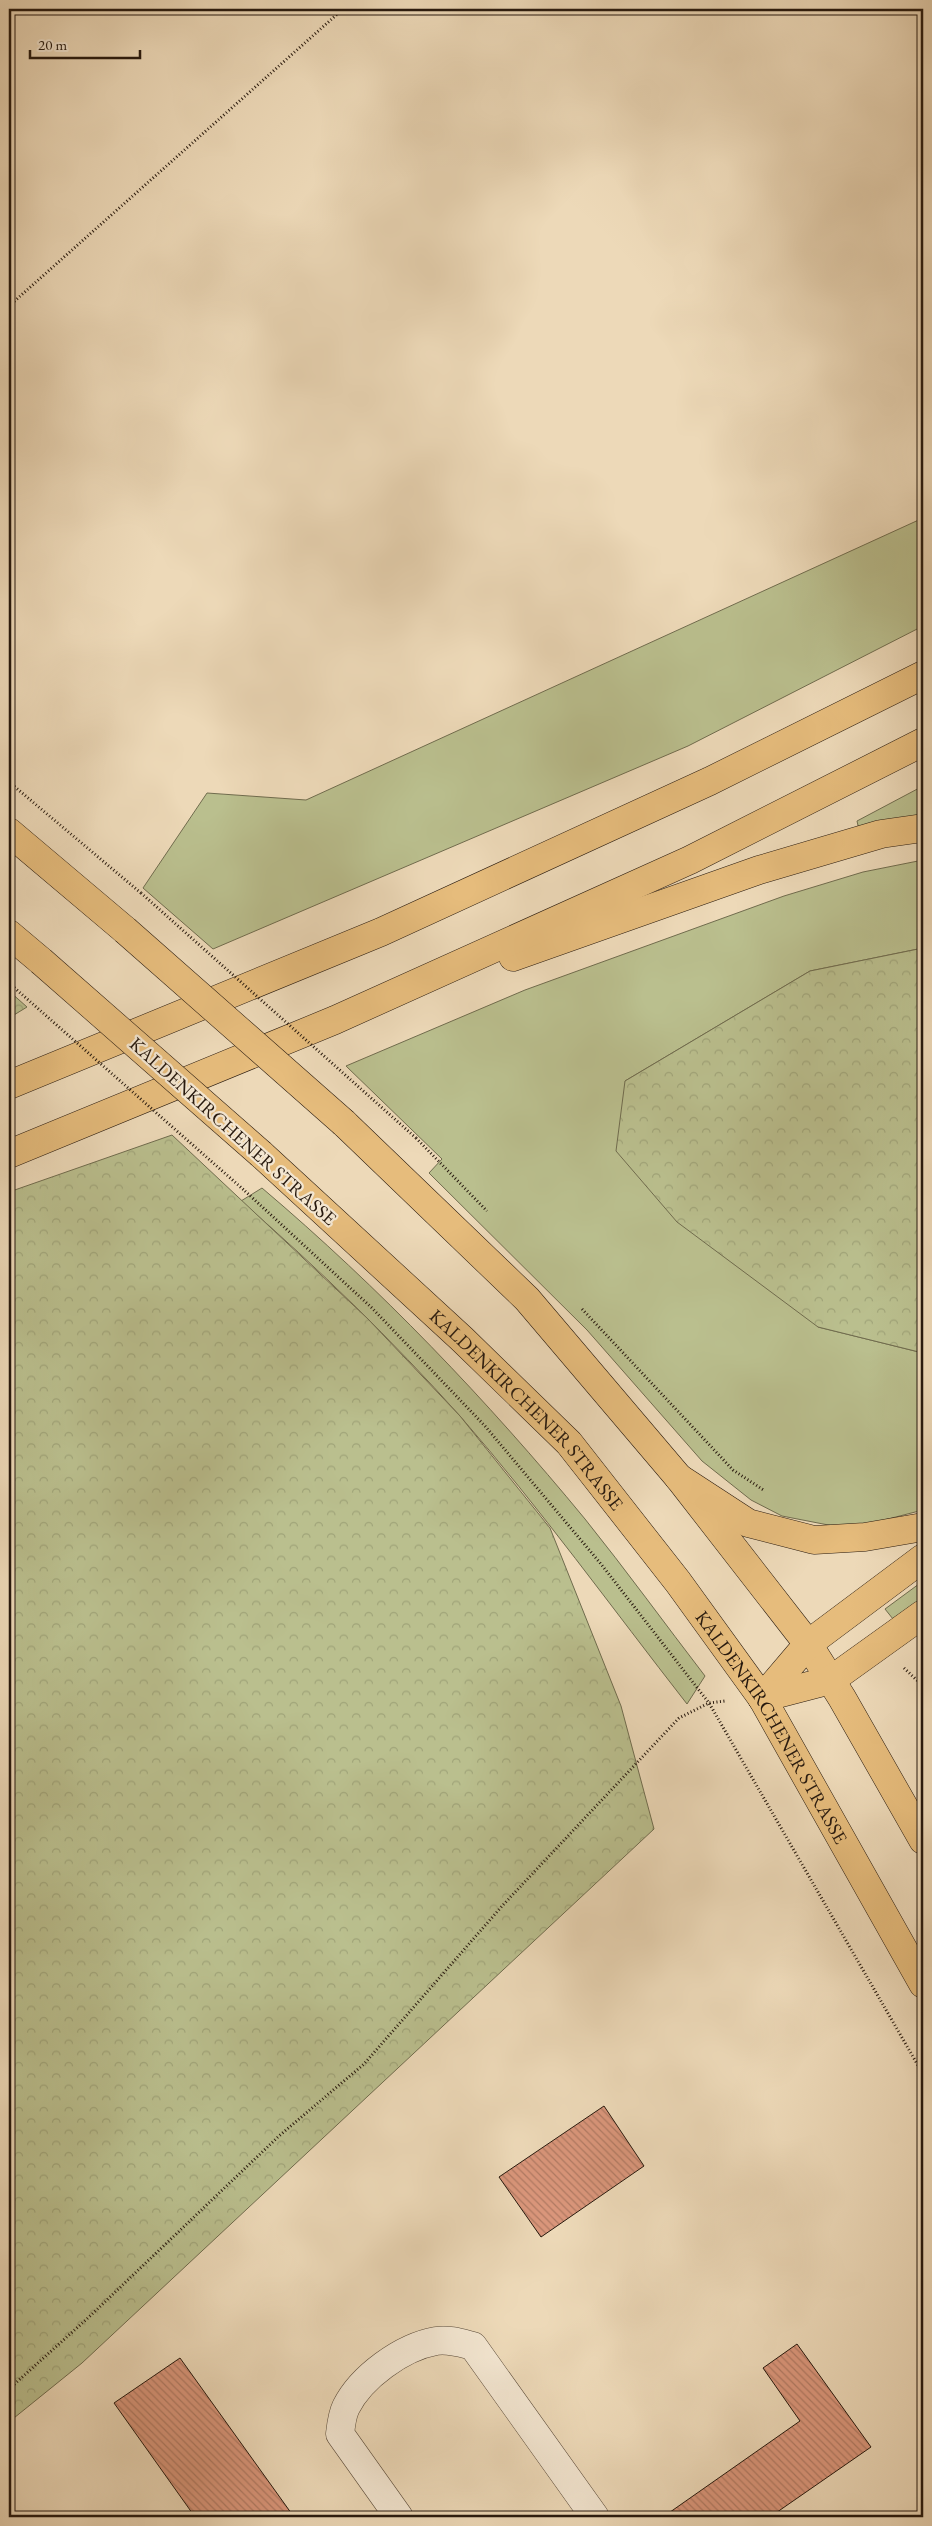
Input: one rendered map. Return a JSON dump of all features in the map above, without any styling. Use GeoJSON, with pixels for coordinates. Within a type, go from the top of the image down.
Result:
{"type":"FeatureCollection","features":[{"type":"Feature","properties":{"kind":"main road"},"geometry":{"type":"LineString","coordinates":[[9,1085],[381,932],[710,781],[923,675]]}},
{"type":"Feature","properties":{"kind":"main road"},"geometry":{"type":"LineString","coordinates":[[9,1154],[335,1020],[690,860],[923,742]]}},
{"type":"Feature","properties":{"kind":"main road"},"geometry":{"type":"LineString","coordinates":[[335,1020],[759,870],[881,834],[923,828]]}},
{"type":"Feature","properties":{"kind":"main road"},"geometry":{"type":"LineString","coordinates":[[9,832],[125,930],[344,1123],[527,1299],[679,1478],[808,1644],[831,1680],[923,1840]]}},
{"type":"Feature","properties":{"kind":"main road","name":"KALDENKIRCHENER STRASSE"},"geometry":{"type":"LineString","coordinates":[[9,934],[261,1154],[462,1339],[570,1443],[678,1582],[762,1698],[923,1984]]}},
{"type":"Feature","properties":{"kind":"main road"},"geometry":{"type":"LineString","coordinates":[[679,1478],[748,1523],[814,1540],[865,1538],[923,1527]]}},
{"type":"Feature","properties":{"kind":"main road"},"geometry":{"type":"LineString","coordinates":[[762,1698],[808,1644],[923,1558]]}},
{"type":"Feature","properties":{"kind":"main road"},"geometry":{"type":"LineString","coordinates":[[762,1698],[831,1680],[923,1614]]}},
{"type":"Feature","properties":{"kind":"lane"},"geometry":{"type":"LineString","coordinates":[[399,2517],[340,2434],[344,2409],[358,2388],[392,2358],[435,2341],[454,2341],[474,2346],[595,2517]]}},
{"type":"Feature","properties":{"kind":"path"},"geometry":{"type":"LineString","coordinates":[[9,306],[343,9]]}},
{"type":"Feature","properties":{"kind":"path"},"geometry":{"type":"LineString","coordinates":[[9,782],[141,892],[416,1138],[493,1217]]}},
{"type":"Feature","properties":{"kind":"path"},"geometry":{"type":"LineString","coordinates":[[9,984],[245,1191],[372,1308],[485,1426],[600,1564],[709,1702],[923,2074]]}},
{"type":"Feature","properties":{"kind":"path"},"geometry":{"type":"LineString","coordinates":[[576,1303],[733,1470],[768,1494]]}},
{"type":"Feature","properties":{"kind":"path"},"geometry":{"type":"LineString","coordinates":[[883,1642],[911,1677],[923,1686]]}},
{"type":"Feature","properties":{"kind":"path"},"geometry":{"type":"LineString","coordinates":[[9,2390],[89,2317],[279,2136],[364,2064],[503,1906],[652,1746],[679,1718],[709,1702]]}},
{"type":"Feature","properties":{"kind":"green space"},"geometry":{"type":"Polygon","coordinates":[[[923,518],[923,626],[688,746],[213,949],[143,888],[207,793],[306,800],[923,518]]]}},
{"type":"Feature","properties":{"kind":"green space"},"geometry":{"type":"Polygon","coordinates":[[[923,786],[923,816],[859,830],[857,821],[923,786]]]}},
{"type":"Feature","properties":{"kind":"green space"},"geometry":{"type":"Polygon","coordinates":[[[923,860],[923,948],[810,971],[625,1081],[818,1327],[923,1353],[923,1510],[849,1529],[782,1516],[751,1500],[702,1461],[587,1330],[429,1173],[442,1159],[346,1066],[525,990],[784,896],[863,872],[923,860]]]}},
{"type":"Feature","properties":{"kind":"green space"},"geometry":{"type":"Polygon","coordinates":[[[923,948],[923,1353],[818,1327],[677,1222],[616,1151],[625,1081],[810,971],[923,948]]]}},
{"type":"Feature","properties":{"kind":"green space"},"geometry":{"type":"Polygon","coordinates":[[[9,991],[27,1007],[9,1018],[9,991]]]}},
{"type":"Feature","properties":{"kind":"green space"},"geometry":{"type":"Polygon","coordinates":[[[172,1135],[368,1319],[460,1416],[550,1528],[621,1706],[654,1829],[82,2363],[9,2422],[9,1192],[172,1135]]]}},
{"type":"Feature","properties":{"kind":"green space"},"geometry":{"type":"Polygon","coordinates":[[[262,1188],[348,1265],[431,1346],[510,1431],[585,1519],[705,1676],[687,1704],[547,1522],[460,1416],[354,1305],[241,1201],[262,1188]]]}},
{"type":"Feature","properties":{"kind":"green space"},"geometry":{"type":"Polygon","coordinates":[[[923,1581],[923,1598],[893,1619],[885,1609],[923,1581]]]}},
{"type":"Feature","properties":{"kind":"building"},"geometry":{"type":"Polygon","coordinates":[[[604,2106],[644,2166],[541,2237],[499,2177],[604,2106]]]}},
{"type":"Feature","properties":{"kind":"building"},"geometry":{"type":"Polygon","coordinates":[[[797,2344],[871,2447],[770,2517],[663,2517],[800,2421],[763,2368],[797,2344]]]}},
{"type":"Feature","properties":{"kind":"building"},"geometry":{"type":"Polygon","coordinates":[[[180,2358],[294,2517],[195,2517],[114,2403],[180,2358]]]}}]}
